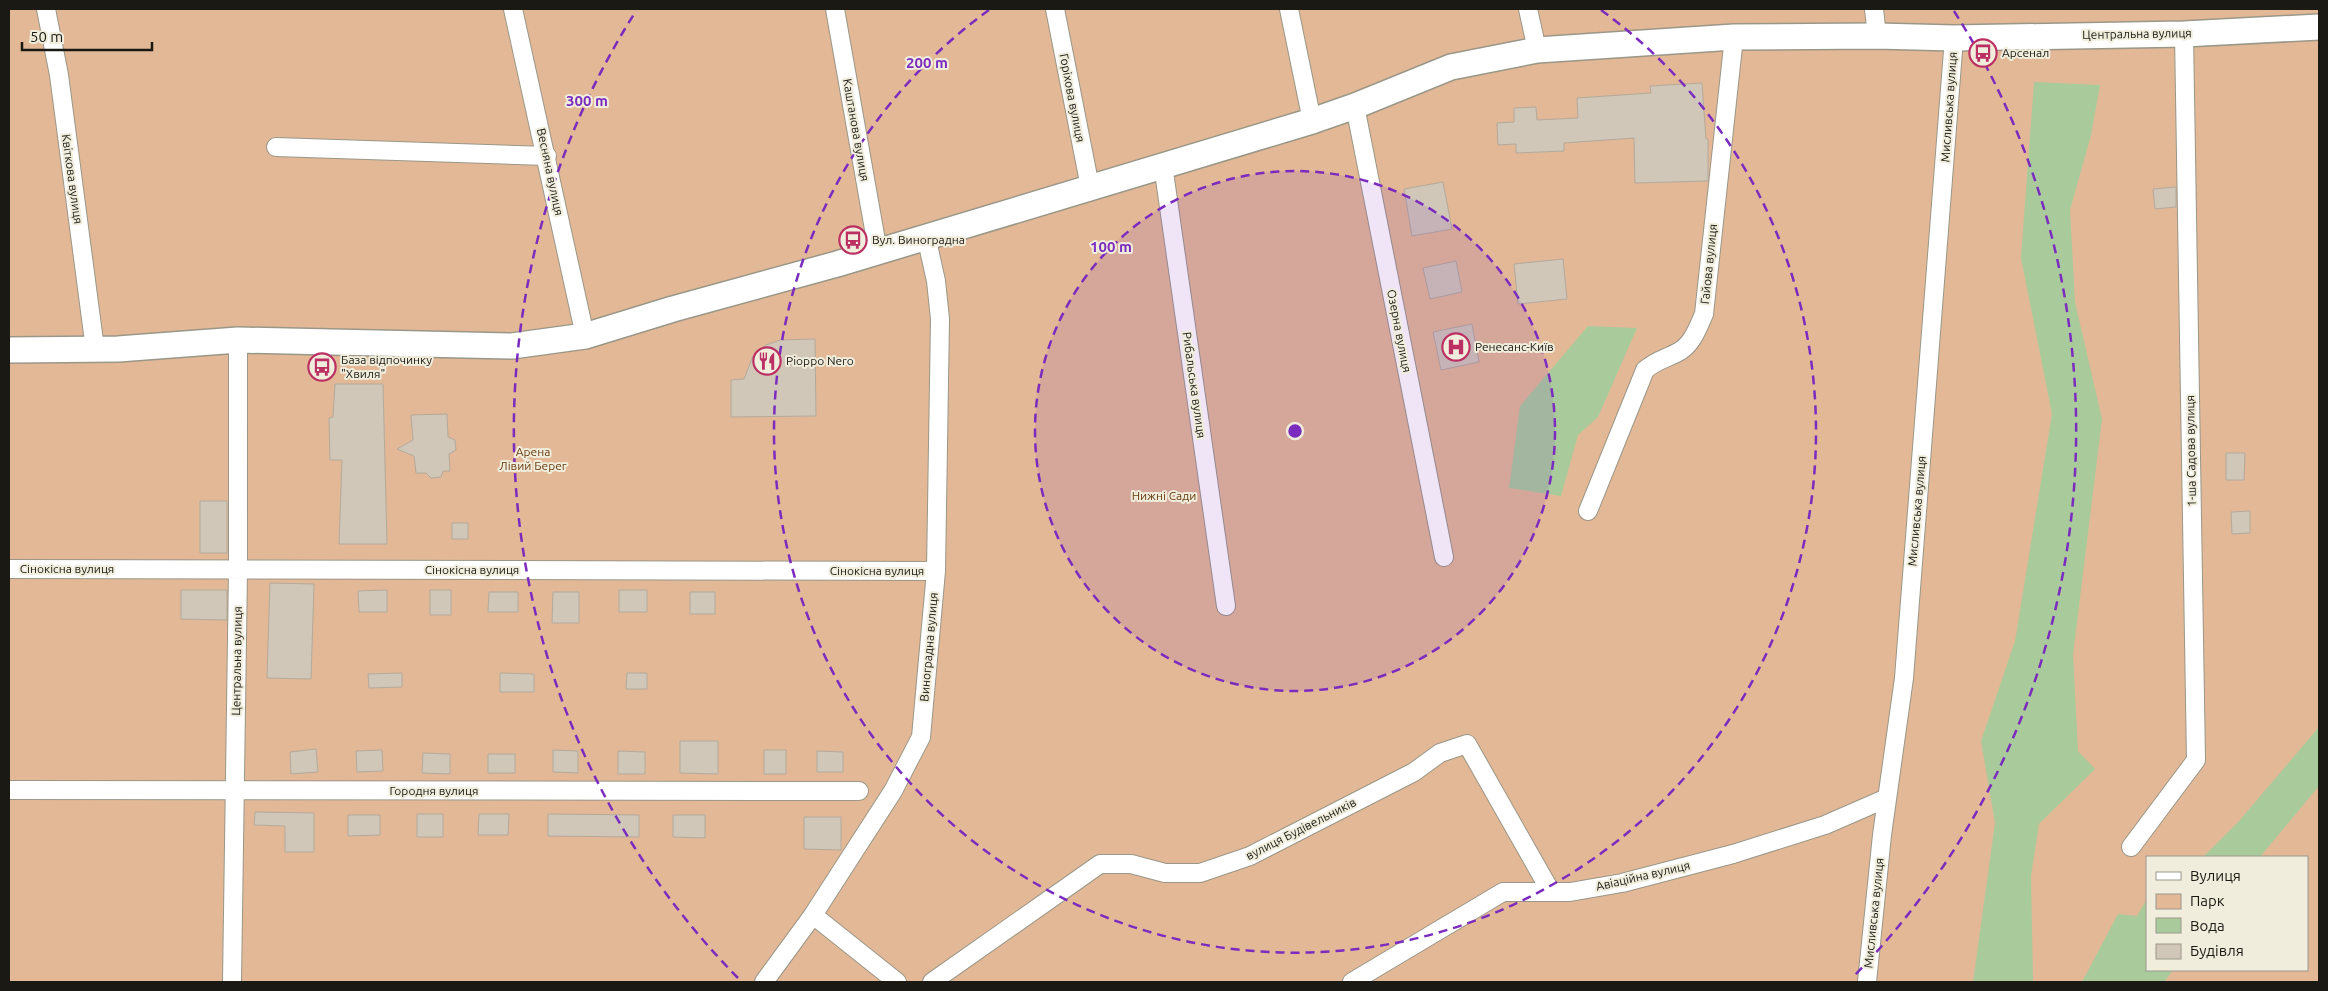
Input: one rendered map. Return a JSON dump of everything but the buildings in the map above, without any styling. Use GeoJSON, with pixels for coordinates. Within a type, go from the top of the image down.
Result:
{"type":"FeatureCollection","features":[{"type":"Feature","properties":{"kind":"street","name":"Квіткова вулиця"},"geometry":{"type":"LineString","coordinates":[[46,9],[59,75],[95,349]]}},
{"type":"Feature","properties":{"kind":"street","name":"Весняна вулиця"},"geometry":{"type":"LineString","coordinates":[[514,9],[585,336]]}},
{"type":"Feature","properties":{"kind":"street","name":"Каштанова вулиця"},"geometry":{"type":"LineString","coordinates":[[835,9],[878,252]]}},
{"type":"Feature","properties":{"kind":"street","name":"Горіхова вулиця"},"geometry":{"type":"LineString","coordinates":[[1055,9],[1090,187]]}},
{"type":"Feature","properties":{"kind":"street"},"geometry":{"type":"LineString","coordinates":[[1289,9],[1312,121]]}},
{"type":"Feature","properties":{"kind":"street"},"geometry":{"type":"LineString","coordinates":[[1528,9],[1537,50]]}},
{"type":"Feature","properties":{"kind":"street"},"geometry":{"type":"LineString","coordinates":[[1874,9],[1877,36]]}},
{"type":"Feature","properties":{"kind":"street","name":"Центральна вулиця"},"geometry":{"type":"LineString","coordinates":[[9,350],[95,349],[238,340],[512,346],[585,336],[673,309],[878,252],[1312,121],[1355,106],[1451,67],[1537,50],[1734,37],[1877,36],[1954,38],[2184,34],[2319,27]]}},
{"type":"Feature","properties":{"kind":"street","name":"1-ша Садова вулиця"},"geometry":{"type":"LineString","coordinates":[[2131,847],[2196,760],[2184,34]]}},
{"type":"Feature","properties":{"kind":"street","name":"Гайова вулиця"},"geometry":{"type":"LineString","coordinates":[[1588,511],[1645,370],[1653,362],[1681,350],[1693,338],[1704,314],[1734,37]]}},
{"type":"Feature","properties":{"kind":"street","name":"Мисливська вулиця"},"geometry":{"type":"LineString","coordinates":[[1868,982],[1887,798],[1904,668],[1954,38]]}},
{"type":"Feature","properties":{"kind":"street","name":"Озерна вулиця"},"geometry":{"type":"LineString","coordinates":[[1355,106],[1444,557]]}},
{"type":"Feature","properties":{"kind":"street"},"geometry":{"type":"LineString","coordinates":[[276,148],[547,156]]}},
{"type":"Feature","properties":{"kind":"street","name":"Рибальська вулиця"},"geometry":{"type":"LineString","coordinates":[[1163,165],[1226,606]]}},
{"type":"Feature","properties":{"kind":"street","name":"Виноградна вулиця"},"geometry":{"type":"LineString","coordinates":[[764,982],[814,915],[893,791],[922,737],[936,572],[940,319],[936,281],[926,236]]}},
{"type":"Feature","properties":{"kind":"street","name":"Центральна вулиця"},"geometry":{"type":"LineString","coordinates":[[232,982],[238,570],[238,340]]}},
{"type":"Feature","properties":{"kind":"street","name":"Сінокісна вулиця"},"geometry":{"type":"LineString","coordinates":[[9,569],[936,572]]}},
{"type":"Feature","properties":{"kind":"street","name":"вулиця Будівельників"},"geometry":{"type":"LineString","coordinates":[[932,982],[1100,864],[1131,864],[1165,873],[1200,873],[1250,856],[1414,772],[1440,753],[1467,744],[1551,892]]}},
{"type":"Feature","properties":{"kind":"street","name":"Городня вулиця"},"geometry":{"type":"LineString","coordinates":[[9,790],[859,791]]}},
{"type":"Feature","properties":{"kind":"street","name":"Авіаційна вулиця"},"geometry":{"type":"LineString","coordinates":[[1352,982],[1503,892],[1570,892],[1622,884],[1733,854],[1826,825],[1887,798]]}},
{"type":"Feature","properties":{"kind":"street"},"geometry":{"type":"LineString","coordinates":[[814,915],[897,982]]}},
{"type":"Feature","properties":{"kind":"green space","name":"Нижні Сади"},"geometry":{"type":"Polygon","coordinates":[[[9,9],[2319,9],[2319,982],[9,982],[9,9]]]}},
{"type":"Feature","properties":{"kind":"water"},"geometry":{"type":"Polygon","coordinates":[[[2034,82],[2100,85],[2091,135],[2070,210],[2075,302],[2102,419],[2073,655],[2078,751],[2095,769],[2039,824],[2031,876],[2033,982],[1973,982],[1995,823],[1981,741],[2015,641],[2052,414],[2021,258],[2034,82]]]}},
{"type":"Feature","properties":{"kind":"water"},"geometry":{"type":"Polygon","coordinates":[[[1588,326],[1637,328],[1598,417],[1578,435],[1561,496],[1509,488],[1520,406],[1588,326]]]}},
{"type":"Feature","properties":{"kind":"water"},"geometry":{"type":"Polygon","coordinates":[[[2319,727],[2319,786],[2261,856],[2204,856],[2239,821],[2319,727]]]}},
{"type":"Feature","properties":{"kind":"water"},"geometry":{"type":"Polygon","coordinates":[[[2146,901],[2146,971],[2172,971],[2164,982],[2082,982],[2118,914],[2137,916],[2146,901]]]}},
{"type":"Feature","properties":{"kind":"place","name":"Арсенал"},"geometry":{"type":"Point","coordinates":[1983,53]}},
{"type":"Feature","properties":{"kind":"place","name":"Вул. Виноградна"},"geometry":{"type":"Point","coordinates":[853,240]}},
{"type":"Feature","properties":{"kind":"place","name":"Ренесанс-Київ"},"geometry":{"type":"Point","coordinates":[1456,347]}},
{"type":"Feature","properties":{"kind":"place","name":"Pioppo Nero"},"geometry":{"type":"Point","coordinates":[767,361]}},
{"type":"Feature","properties":{"kind":"place","name":"База відпочинку \"Хвиля\""},"geometry":{"type":"Point","coordinates":[322,367]}},
{"type":"Feature","properties":{"kind":"park label","name":"Арена Лівий Берег"},"geometry":{"type":"Point","coordinates":[533,459]}}]}
